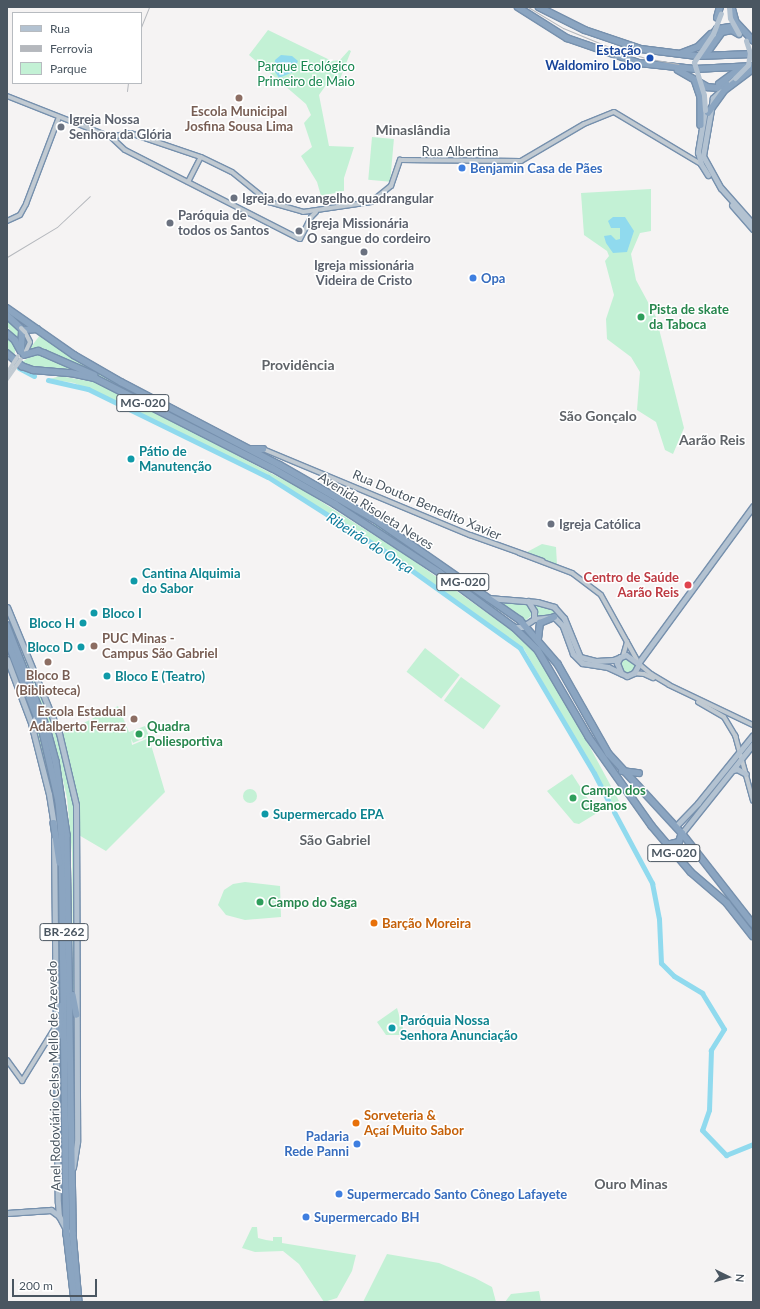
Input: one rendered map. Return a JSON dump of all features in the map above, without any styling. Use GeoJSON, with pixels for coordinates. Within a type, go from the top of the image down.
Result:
{"type":"FeatureCollection","features":[{"type":"Feature","properties":{"kind":"highway"},"geometry":{"type":"LineString","coordinates":[[518,7],[563,36],[594,49],[639,63],[674,68],[739,69],[753,66]]}},
{"type":"Feature","properties":{"kind":"highway"},"geometry":{"type":"LineString","coordinates":[[539,7],[585,30],[620,44],[674,54],[697,56],[753,54]]}},
{"type":"Feature","properties":{"kind":"highway"},"geometry":{"type":"LineString","coordinates":[[732,7],[736,22],[750,38]]}},
{"type":"Feature","properties":{"kind":"highway"},"geometry":{"type":"LineString","coordinates":[[674,54],[695,49],[708,38],[721,9]]}},
{"type":"Feature","properties":{"kind":"highway"},"geometry":{"type":"LineString","coordinates":[[713,34],[717,29],[729,27],[750,38]]}},
{"type":"Feature","properties":{"kind":"highway"},"geometry":{"type":"LineString","coordinates":[[697,56],[706,53],[722,32],[732,30],[739,34]]}},
{"type":"Feature","properties":{"kind":"highway"},"geometry":{"type":"LineString","coordinates":[[674,68],[694,74],[712,88],[726,84]]}},
{"type":"Feature","properties":{"kind":"highway"},"geometry":{"type":"LineString","coordinates":[[694,74],[704,82],[716,85],[739,69]]}},
{"type":"Feature","properties":{"kind":"highway"},"geometry":{"type":"LineString","coordinates":[[708,113],[725,90],[753,69]]}},
{"type":"Feature","properties":{"kind":"highway"},"geometry":{"type":"LineString","coordinates":[[694,74],[702,97],[701,125]]}},
{"type":"Feature","properties":{"kind":"highway","name":"Avenida Risoleta Neves"},"geometry":{"type":"LineString","coordinates":[[7,308],[37,329],[127,386],[249,449],[379,522],[485,598],[526,625],[558,664],[609,754],[622,771],[682,833],[753,924]]}},
{"type":"Feature","properties":{"kind":"highway"},"geometry":{"type":"LineString","coordinates":[[7,315],[23,330]]}},
{"type":"Feature","properties":{"kind":"highway"},"geometry":{"type":"LineString","coordinates":[[21,355],[22,333],[25,330],[37,329]]}},
{"type":"Feature","properties":{"kind":"highway"},"geometry":{"type":"LineString","coordinates":[[7,333],[15,340],[21,355]]}},
{"type":"Feature","properties":{"kind":"highway"},"geometry":{"type":"LineString","coordinates":[[21,355],[38,351],[87,372],[106,383]]}},
{"type":"Feature","properties":{"kind":"highway","name":"Avenida Risoleta Neves"},"geometry":{"type":"LineString","coordinates":[[7,353],[22,366],[33,370],[83,375],[106,383],[272,468],[335,504],[439,572],[514,626],[538,650],[589,737],[668,845],[691,872],[727,903],[753,936]]}},
{"type":"Feature","properties":{"kind":"highway"},"geometry":{"type":"LineString","coordinates":[[249,449],[263,449]]}},
{"type":"Feature","properties":{"kind":"highway"},"geometry":{"type":"LineString","coordinates":[[538,640],[537,630],[540,623],[554,617]]}},
{"type":"Feature","properties":{"kind":"highway","name":"Anel Rodoviário Celso Mello de Azevedo"},"geometry":{"type":"LineString","coordinates":[[7,625],[47,728],[63,800],[67,836],[68,1234],[75,1302]]}},
{"type":"Feature","properties":{"kind":"highway","name":"Anel Rodoviário Celso Mello de Azevedo"},"geometry":{"type":"LineString","coordinates":[[7,639],[43,732],[52,765],[62,837],[73,1244],[79,1302]]}},
{"type":"Feature","properties":{"kind":"highway"},"geometry":{"type":"LineString","coordinates":[[622,771],[639,773]]}},
{"type":"Feature","properties":{"kind":"highway"},"geometry":{"type":"LineString","coordinates":[[54,823],[63,885]]}},
{"type":"Feature","properties":{"kind":"highway"},"geometry":{"type":"LineString","coordinates":[[668,845],[679,842],[682,833]]}},
{"type":"Feature","properties":{"kind":"highway"},"geometry":{"type":"LineString","coordinates":[[67,984],[77,1015]]}},
{"type":"Feature","properties":{"kind":"highway"},"geometry":{"type":"LineString","coordinates":[[58,1037],[67,984]]}},
{"type":"Feature","properties":{"kind":"main road"},"geometry":{"type":"LineString","coordinates":[[728,7],[730,18],[739,34],[746,41],[750,60],[745,70],[715,94],[708,113],[702,146],[702,162],[721,188],[753,224]]}},
{"type":"Feature","properties":{"kind":"main road"},"geometry":{"type":"LineString","coordinates":[[694,74],[696,57],[713,34],[721,9]]}},
{"type":"Feature","properties":{"kind":"main road"},"geometry":{"type":"LineString","coordinates":[[701,125],[702,162],[720,192],[753,229]]}},
{"type":"Feature","properties":{"kind":"main road"},"geometry":{"type":"LineString","coordinates":[[514,626],[526,625],[534,619],[554,617],[562,626],[573,654],[578,661],[587,665],[608,667],[623,675],[629,676],[634,673],[638,662],[753,506]]}},
{"type":"Feature","properties":{"kind":"main road"},"geometry":{"type":"LineString","coordinates":[[485,598],[528,601],[545,604],[559,612],[580,657],[596,661],[613,660],[621,656],[638,662]]}},
{"type":"Feature","properties":{"kind":"main road"},"geometry":{"type":"LineString","coordinates":[[528,601],[534,611],[534,619]]}},
{"type":"Feature","properties":{"kind":"main road","name":"Anel Rodoviário Celso Mello de Azevedo"},"geometry":{"type":"LineString","coordinates":[[7,607],[59,733],[74,788],[77,827],[77,1142],[72,1175]]}},
{"type":"Feature","properties":{"kind":"main road"},"geometry":{"type":"LineString","coordinates":[[621,656],[618,666],[623,675]]}},
{"type":"Feature","properties":{"kind":"main road","name":"Anel Rodoviário Celso Mello de Azevedo"},"geometry":{"type":"LineString","coordinates":[[7,659],[31,723],[49,794],[54,823],[58,1037],[58,1203],[59,1216],[68,1234]]}},
{"type":"Feature","properties":{"kind":"main road"},"geometry":{"type":"LineString","coordinates":[[676,826],[753,736]]}},
{"type":"Feature","properties":{"kind":"main road"},"geometry":{"type":"LineString","coordinates":[[682,833],[753,744]]}},
{"type":"Feature","properties":{"kind":"main road"},"geometry":{"type":"LineString","coordinates":[[733,770],[737,769],[746,774]]}},
{"type":"Feature","properties":{"kind":"main road"},"geometry":{"type":"LineString","coordinates":[[7,1214],[51,1210],[58,1203]]}},
{"type":"Feature","properties":{"kind":"main road"},"geometry":{"type":"LineString","coordinates":[[51,1210],[59,1216]]}},
{"type":"Feature","properties":{"kind":"street"},"geometry":{"type":"LineString","coordinates":[[7,96],[111,137],[125,150],[300,239],[310,214],[269,202],[232,172],[201,157],[130,133],[111,137]]}},
{"type":"Feature","properties":{"kind":"street","name":"Rua Albertina"},"geometry":{"type":"LineString","coordinates":[[310,214],[364,204],[379,198],[394,179],[400,160],[520,161],[584,124],[614,112],[692,159],[702,162]]}},
{"type":"Feature","properties":{"kind":"street"},"geometry":{"type":"LineString","coordinates":[[7,221],[16,218],[22,213],[32,190],[58,117]]}},
{"type":"Feature","properties":{"kind":"street"},"geometry":{"type":"LineString","coordinates":[[116,142],[119,135]]}},
{"type":"Feature","properties":{"kind":"street"},"geometry":{"type":"LineString","coordinates":[[188,182],[201,157]]}},
{"type":"Feature","properties":{"kind":"street"},"geometry":{"type":"LineString","coordinates":[[7,373],[30,342],[23,330]]}},
{"type":"Feature","properties":{"kind":"street"},"geometry":{"type":"LineString","coordinates":[[7,379],[21,355]]}},
{"type":"Feature","properties":{"kind":"street","name":"Rua Doutor Benedito Xavier"},"geometry":{"type":"LineString","coordinates":[[263,449],[572,573],[601,595],[638,662],[665,682],[753,725]]}},
{"type":"Feature","properties":{"kind":"street"},"geometry":{"type":"LineString","coordinates":[[621,656],[627,649],[626,640]]}},
{"type":"Feature","properties":{"kind":"street"},"geometry":{"type":"LineString","coordinates":[[634,673],[644,674],[715,712],[728,721],[736,737]]}},
{"type":"Feature","properties":{"kind":"street"},"geometry":{"type":"LineString","coordinates":[[715,712],[727,713],[736,737],[753,801]]}},
{"type":"Feature","properties":{"kind":"street"},"geometry":{"type":"LineString","coordinates":[[7,1060],[22,1081],[57,1024]]}},
{"type":"Feature","properties":{"kind":"green space","name":"Parque Ecológico Primeiro de Maio"},"geometry":{"type":"Polygon","coordinates":[[[268,30],[332,61],[340,60],[349,50],[351,51],[340,79],[326,85],[319,95],[329,146],[354,147],[344,178],[344,191],[321,196],[317,182],[301,156],[312,147],[304,123],[311,115],[306,104],[249,55],[268,30]]]}},
{"type":"Feature","properties":{"kind":"green space"},"geometry":{"type":"Polygon","coordinates":[[[372,137],[394,139],[390,182],[368,180],[372,137]]]}},
{"type":"Feature","properties":{"kind":"green space"},"geometry":{"type":"Polygon","coordinates":[[[651,189],[651,231],[640,233],[631,254],[636,280],[656,317],[684,428],[673,454],[665,450],[656,422],[637,410],[640,372],[631,357],[607,339],[606,319],[614,295],[605,261],[609,256],[607,251],[584,235],[581,193],[651,189]]]}},
{"type":"Feature","properties":{"kind":"green space"},"geometry":{"type":"Polygon","coordinates":[[[7,318],[22,331],[22,346],[7,326],[7,318]]]}},
{"type":"Feature","properties":{"kind":"green space"},"geometry":{"type":"Polygon","coordinates":[[[7,335],[16,346],[14,357],[7,349],[7,335]]]}},
{"type":"Feature","properties":{"kind":"green space"},"geometry":{"type":"Polygon","coordinates":[[[40,335],[133,392],[242,448],[154,406],[90,371],[52,355],[28,351],[40,335]]]}},
{"type":"Feature","properties":{"kind":"green space"},"geometry":{"type":"Polygon","coordinates":[[[34,354],[44,355],[84,371],[34,368],[22,362],[34,354]]]}},
{"type":"Feature","properties":{"kind":"green space"},"geometry":{"type":"Polygon","coordinates":[[[60,376],[99,383],[303,490],[410,558],[511,630],[535,653],[557,686],[619,801],[612,806],[524,649],[368,540],[273,479],[95,392],[74,383],[50,379],[60,376]]]}},
{"type":"Feature","properties":{"kind":"green space"},"geometry":{"type":"Polygon","coordinates":[[[249,452],[284,469],[372,522],[247,453],[249,452]]]}},
{"type":"Feature","properties":{"kind":"green space"},"geometry":{"type":"Polygon","coordinates":[[[371,524],[376,524],[522,625],[475,596],[371,524]]]}},
{"type":"Feature","properties":{"kind":"green space"},"geometry":{"type":"Polygon","coordinates":[[[542,544],[556,547],[557,565],[527,552],[542,544]]]}},
{"type":"Feature","properties":{"kind":"green space"},"geometry":{"type":"Polygon","coordinates":[[[498,601],[527,604],[531,609],[531,616],[525,621],[498,601]]]}},
{"type":"Feature","properties":{"kind":"green space"},"geometry":{"type":"Polygon","coordinates":[[[533,603],[551,607],[561,620],[553,615],[536,617],[533,603]]]}},
{"type":"Feature","properties":{"kind":"green space"},"geometry":{"type":"Polygon","coordinates":[[[7,612],[57,736],[118,706],[129,732],[145,726],[149,736],[133,743],[131,738],[132,745],[149,738],[165,792],[106,851],[77,834],[76,1005],[73,989],[72,853],[67,798],[53,735],[7,612]]]}},
{"type":"Feature","properties":{"kind":"green space"},"geometry":{"type":"Polygon","coordinates":[[[7,644],[43,740],[58,810],[61,852],[53,794],[33,718],[7,644]]]}},
{"type":"Feature","properties":{"kind":"green space"},"geometry":{"type":"Polygon","coordinates":[[[425,648],[460,675],[441,699],[407,672],[425,648]]]}},
{"type":"Feature","properties":{"kind":"green space"},"geometry":{"type":"Polygon","coordinates":[[[626,657],[636,663],[636,668],[628,675],[623,672],[619,664],[619,660],[626,657]]]}},
{"type":"Feature","properties":{"kind":"green space"},"geometry":{"type":"Polygon","coordinates":[[[461,677],[501,706],[484,729],[444,700],[461,677]]]}},
{"type":"Feature","properties":{"kind":"green space","name":"Campo dos Ciganos"},"geometry":{"type":"Polygon","coordinates":[[[572,774],[597,813],[579,824],[574,823],[547,791],[572,774]]]}},
{"type":"Feature","properties":{"kind":"green space"},"geometry":{"type":"Polygon","coordinates":[[[247,789],[253,789],[257,793],[257,799],[253,803],[247,803],[243,799],[243,793],[247,789]]]}},
{"type":"Feature","properties":{"kind":"green space"},"geometry":{"type":"Polygon","coordinates":[[[58,859],[62,882],[62,991],[60,1013],[58,859]]]}},
{"type":"Feature","properties":{"kind":"green space","name":"Campo do Saga"},"geometry":{"type":"Polygon","coordinates":[[[245,882],[280,886],[281,917],[245,920],[226,915],[218,905],[224,890],[233,884],[245,882]]]}},
{"type":"Feature","properties":{"kind":"green space"},"geometry":{"type":"Polygon","coordinates":[[[397,1008],[405,1035],[386,1035],[377,1022],[397,1008]]]}},
{"type":"Feature","properties":{"kind":"green space"},"geometry":{"type":"Polygon","coordinates":[[[63,1016],[65,1191],[62,1199],[60,1046],[63,1016]]]}},
{"type":"Feature","properties":{"kind":"green space"},"geometry":{"type":"Polygon","coordinates":[[[252,1227],[257,1227],[258,1238],[273,1241],[273,1237],[282,1237],[282,1243],[356,1255],[352,1271],[337,1298],[324,1302],[299,1264],[283,1251],[255,1252],[242,1248],[252,1227]]]}},
{"type":"Feature","properties":{"kind":"green space"},"geometry":{"type":"Polygon","coordinates":[[[387,1254],[439,1263],[475,1278],[492,1287],[496,1302],[363,1302],[387,1254]]]}},
{"type":"Feature","properties":{"kind":"green space"},"geometry":{"type":"Polygon","coordinates":[[[539,1291],[541,1302],[505,1302],[511,1294],[539,1291]]]}},
{"type":"Feature","properties":{"kind":"water"},"geometry":{"type":"Polygon","coordinates":[[[281,55],[292,56],[298,61],[293,72],[279,78],[274,70],[275,60],[281,55]]]}},
{"type":"Feature","properties":{"kind":"water"},"geometry":{"type":"Polygon","coordinates":[[[613,217],[625,217],[634,231],[627,252],[613,253],[606,243],[604,236],[611,235],[616,240],[620,239],[620,228],[611,228],[608,221],[613,217]]]}},
{"type":"Feature","properties":{"kind":"waterway","name":"Ribeirão do Onça"},"geometry":{"type":"LineString","coordinates":[[19,368],[34,376]]}},
{"type":"Feature","properties":{"kind":"waterway","name":"Ribeirão do Onça"},"geometry":{"type":"LineString","coordinates":[[48,380],[88,389],[268,477],[386,552],[520,648],[594,773],[610,804]]}},
{"type":"Feature","properties":{"kind":"waterway","name":"Ribeirão do Onça"},"geometry":{"type":"LineString","coordinates":[[614,812],[652,883],[659,919],[661,963],[674,976],[702,993],[724,1029],[711,1050],[709,1110],[702,1130],[726,1155],[753,1144]]}},
{"type":"Feature","properties":{"kind":"railway"},"geometry":{"type":"LineString","coordinates":[[142,24],[149,7]]}},
{"type":"Feature","properties":{"kind":"railway"},"geometry":{"type":"LineString","coordinates":[[528,7],[563,28],[614,49],[645,58],[678,64]]}},
{"type":"Feature","properties":{"kind":"railway"},"geometry":{"type":"LineString","coordinates":[[127,91],[128,84]]}},
{"type":"Feature","properties":{"kind":"railway"},"geometry":{"type":"LineString","coordinates":[[7,257],[57,227],[90,196]]}},
{"type":"Feature","properties":{"kind":"place","name":"Estação Waldomiro Lobo"},"geometry":{"type":"Point","coordinates":[650,58]}},
{"type":"Feature","properties":{"kind":"place","name":"Escola Municipal Josfina Sousa Lima"},"geometry":{"type":"Point","coordinates":[239,98]}},
{"type":"Feature","properties":{"kind":"place","name":"Igreja Nossa Senhora da Glória"},"geometry":{"type":"Point","coordinates":[61,127]}},
{"type":"Feature","properties":{"kind":"place","name":"Benjamin Casa de Pães"},"geometry":{"type":"Point","coordinates":[462,168]}},
{"type":"Feature","properties":{"kind":"place","name":"Igreja do evangelho quadrangular"},"geometry":{"type":"Point","coordinates":[234,198]}},
{"type":"Feature","properties":{"kind":"place","name":"Paróquia de todos os Santos"},"geometry":{"type":"Point","coordinates":[170,223]}},
{"type":"Feature","properties":{"kind":"place","name":"Igreja Missionária O sangue do cordeiro"},"geometry":{"type":"Point","coordinates":[299,231]}},
{"type":"Feature","properties":{"kind":"place","name":"Igreja missionária Videira de Cristo"},"geometry":{"type":"Point","coordinates":[364,252]}},
{"type":"Feature","properties":{"kind":"place","name":"Opa"},"geometry":{"type":"Point","coordinates":[473,278]}},
{"type":"Feature","properties":{"kind":"place","name":"Pista de skate da Taboca"},"geometry":{"type":"Point","coordinates":[641,317]}},
{"type":"Feature","properties":{"kind":"place","name":"Pátio de Manutenção"},"geometry":{"type":"Point","coordinates":[131,459]}},
{"type":"Feature","properties":{"kind":"place","name":"Igreja Católica"},"geometry":{"type":"Point","coordinates":[551,524]}},
{"type":"Feature","properties":{"kind":"place","name":"Cantina Alquimia do Sabor"},"geometry":{"type":"Point","coordinates":[134,581]}},
{"type":"Feature","properties":{"kind":"place","name":"Centro de Saúde Aarão Reis"},"geometry":{"type":"Point","coordinates":[688,585]}},
{"type":"Feature","properties":{"kind":"place","name":"Bloco I"},"geometry":{"type":"Point","coordinates":[94,613]}},
{"type":"Feature","properties":{"kind":"place","name":"Bloco H"},"geometry":{"type":"Point","coordinates":[83,623]}},
{"type":"Feature","properties":{"kind":"place","name":"PUC Minas - Campus São Gabriel"},"geometry":{"type":"Point","coordinates":[94,646]}},
{"type":"Feature","properties":{"kind":"place","name":"Bloco D"},"geometry":{"type":"Point","coordinates":[81,647]}},
{"type":"Feature","properties":{"kind":"place","name":"Bloco B (Biblioteca)"},"geometry":{"type":"Point","coordinates":[48,662]}},
{"type":"Feature","properties":{"kind":"place","name":"Bloco E (Teatro)"},"geometry":{"type":"Point","coordinates":[107,676]}},
{"type":"Feature","properties":{"kind":"place","name":"Escola Estadual Adalberto Ferraz"},"geometry":{"type":"Point","coordinates":[134,719]}},
{"type":"Feature","properties":{"kind":"place","name":"Quadra Poliesportiva"},"geometry":{"type":"Point","coordinates":[139,734]}},
{"type":"Feature","properties":{"kind":"place","name":"Campo dos Ciganos"},"geometry":{"type":"Point","coordinates":[573,798]}},
{"type":"Feature","properties":{"kind":"place","name":"Supermercado EPA"},"geometry":{"type":"Point","coordinates":[265,814]}},
{"type":"Feature","properties":{"kind":"place","name":"Campo do Saga"},"geometry":{"type":"Point","coordinates":[260,902]}},
{"type":"Feature","properties":{"kind":"place","name":"Barção Moreira"},"geometry":{"type":"Point","coordinates":[374,923]}},
{"type":"Feature","properties":{"kind":"place","name":"Paróquia Nossa Senhora Anunciação"},"geometry":{"type":"Point","coordinates":[392,1028]}},
{"type":"Feature","properties":{"kind":"place","name":"Sorveteria & Açaí Muito Sabor"},"geometry":{"type":"Point","coordinates":[356,1123]}},
{"type":"Feature","properties":{"kind":"place","name":"Padaria Rede Panni"},"geometry":{"type":"Point","coordinates":[357,1144]}},
{"type":"Feature","properties":{"kind":"place","name":"Supermercado Santo Cônego Lafayete"},"geometry":{"type":"Point","coordinates":[339,1194]}},
{"type":"Feature","properties":{"kind":"place","name":"Supermercado BH"},"geometry":{"type":"Point","coordinates":[306,1217]}},
{"type":"Feature","properties":{"kind":"district","name":"Minaslândia"},"geometry":{"type":"Point","coordinates":[413,130]}},
{"type":"Feature","properties":{"kind":"district","name":"Providência"},"geometry":{"type":"Point","coordinates":[298,365]}},
{"type":"Feature","properties":{"kind":"district","name":"São Gonçalo"},"geometry":{"type":"Point","coordinates":[598,416]}},
{"type":"Feature","properties":{"kind":"district","name":"Aarão Reis"},"geometry":{"type":"Point","coordinates":[712,440]}},
{"type":"Feature","properties":{"kind":"district","name":"São Gabriel"},"geometry":{"type":"Point","coordinates":[335,840]}},
{"type":"Feature","properties":{"kind":"district","name":"Ouro Minas"},"geometry":{"type":"Point","coordinates":[631,1184]}}]}
